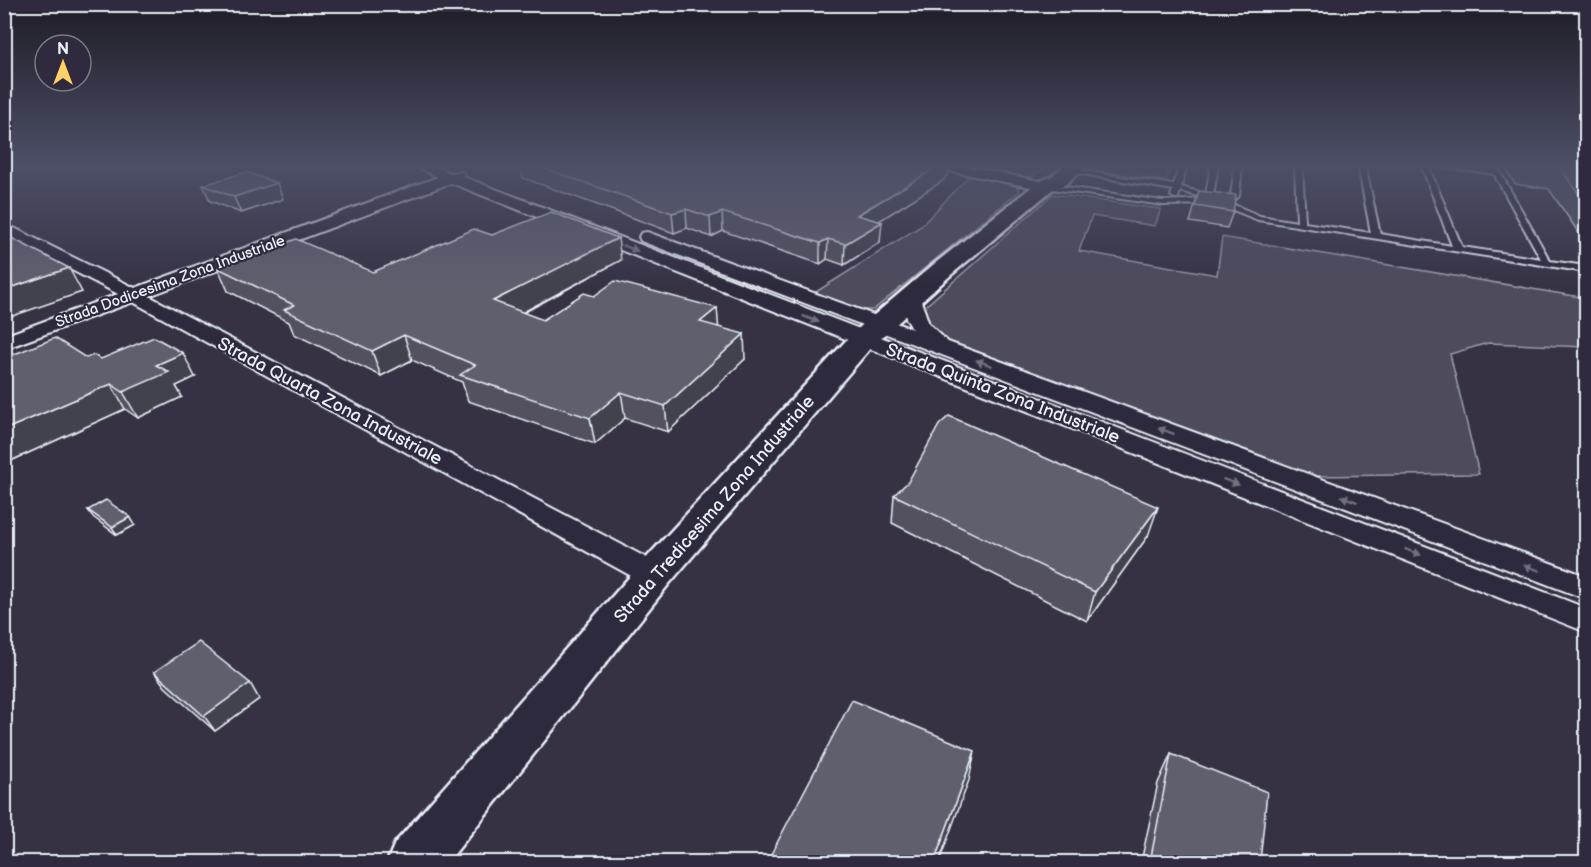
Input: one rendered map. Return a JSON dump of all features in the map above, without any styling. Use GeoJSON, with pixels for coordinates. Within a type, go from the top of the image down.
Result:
{"type":"FeatureCollection","features":[{"type":"Feature","properties":{"kind":"main road","name":"Strada Tredicesima Zona Industriale"},"geometry":{"type":"LineString","coordinates":[[414,862],[654,575],[871,332],[1021,205]]}},
{"type":"Feature","properties":{"kind":"street","name":"Strada Dodicesima Zona Industriale"},"geometry":{"type":"LineString","coordinates":[[4,343],[369,205]]}},
{"type":"Feature","properties":{"kind":"street","name":"Strada Quinta Zona Industriale"},"geometry":{"type":"LineString","coordinates":[[548,205],[871,332],[1587,620]]}},
{"type":"Feature","properties":{"kind":"street","name":"Strada Quarta Zona Industriale"},"geometry":{"type":"LineString","coordinates":[[4,228],[134,295],[654,575]]}},
{"type":"Feature","properties":{"kind":"street"},"geometry":{"type":"LineString","coordinates":[[911,296],[913,313],[921,330],[949,350]]}},
{"type":"Feature","properties":{"kind":"street","name":"Strada Quinta Zona Industriale"},"geometry":{"type":"LineString","coordinates":[[871,332],[949,350],[1587,588]]}},
{"type":"Feature","properties":{"kind":"lane"},"geometry":{"type":"LineString","coordinates":[[1227,205],[1258,218],[1587,269]]}},
{"type":"Feature","properties":{"kind":"lane"},"geometry":{"type":"LineString","coordinates":[[1300,205],[1301,225]]}},
{"type":"Feature","properties":{"kind":"lane"},"geometry":{"type":"LineString","coordinates":[[1370,205],[1376,237]]}},
{"type":"Feature","properties":{"kind":"lane"},"geometry":{"type":"LineString","coordinates":[[1441,205],[1458,249]]}},
{"type":"Feature","properties":{"kind":"lane"},"geometry":{"type":"LineString","coordinates":[[1516,205],[1547,263]]}},
{"type":"Feature","properties":{"kind":"shaded area"},"geometry":{"type":"Polygon","coordinates":[[[941,205],[1002,205],[873,310],[860,310],[811,295],[921,226],[941,205]]]}},
{"type":"Feature","properties":{"kind":"shaded area"},"geometry":{"type":"Polygon","coordinates":[[[1040,205],[1136,205],[1161,209],[1155,226],[1092,216],[1079,251],[1217,275],[1222,237],[1586,298],[1586,347],[1488,343],[1450,354],[1479,474],[1313,476],[944,340],[930,328],[921,310],[1040,205]]]}},
{"type":"Feature","properties":{"kind":"building"},"geometry":{"type":"Polygon","coordinates":[[[650,205],[873,205],[857,215],[882,222],[845,244],[828,239],[820,243],[722,212],[710,217],[686,209],[672,213],[650,205]]]}},
{"type":"Feature","properties":{"kind":"building"},"geometry":{"type":"Polygon","coordinates":[[[1195,205],[1234,205],[1233,212],[1195,205]]]}},
{"type":"Feature","properties":{"kind":"building"},"geometry":{"type":"Polygon","coordinates":[[[551,212],[618,238],[493,301],[543,320],[584,293],[594,296],[615,281],[717,308],[700,322],[744,334],[665,406],[621,392],[590,418],[460,375],[475,365],[404,335],[372,351],[284,310],[294,305],[218,268],[296,239],[373,272],[474,229],[492,235],[551,212]]]}},
{"type":"Feature","properties":{"kind":"building"},"geometry":{"type":"Polygon","coordinates":[[[4,235],[6,235],[69,268],[4,290],[4,235]]]}},
{"type":"Feature","properties":{"kind":"building"},"geometry":{"type":"Polygon","coordinates":[[[154,337],[183,353],[156,365],[169,372],[123,392],[111,384],[4,430],[4,358],[55,338],[86,358],[94,355],[101,359],[154,337]]]}},
{"type":"Feature","properties":{"kind":"building"},"geometry":{"type":"Polygon","coordinates":[[[949,416],[1158,507],[1095,592],[894,495],[908,482],[939,425],[949,416]]]}},
{"type":"Feature","properties":{"kind":"building"},"geometry":{"type":"Polygon","coordinates":[[[106,500],[130,517],[112,527],[88,510],[106,500]]]}},
{"type":"Feature","properties":{"kind":"building"},"geometry":{"type":"Polygon","coordinates":[[[199,642],[250,683],[204,716],[154,672],[199,642]]]}},
{"type":"Feature","properties":{"kind":"building"},"geometry":{"type":"Polygon","coordinates":[[[852,700],[975,751],[934,862],[767,862],[852,700]]]}},
{"type":"Feature","properties":{"kind":"building"},"geometry":{"type":"Polygon","coordinates":[[[1171,754],[1267,792],[1260,862],[1150,862],[1171,754]]]}}]}
